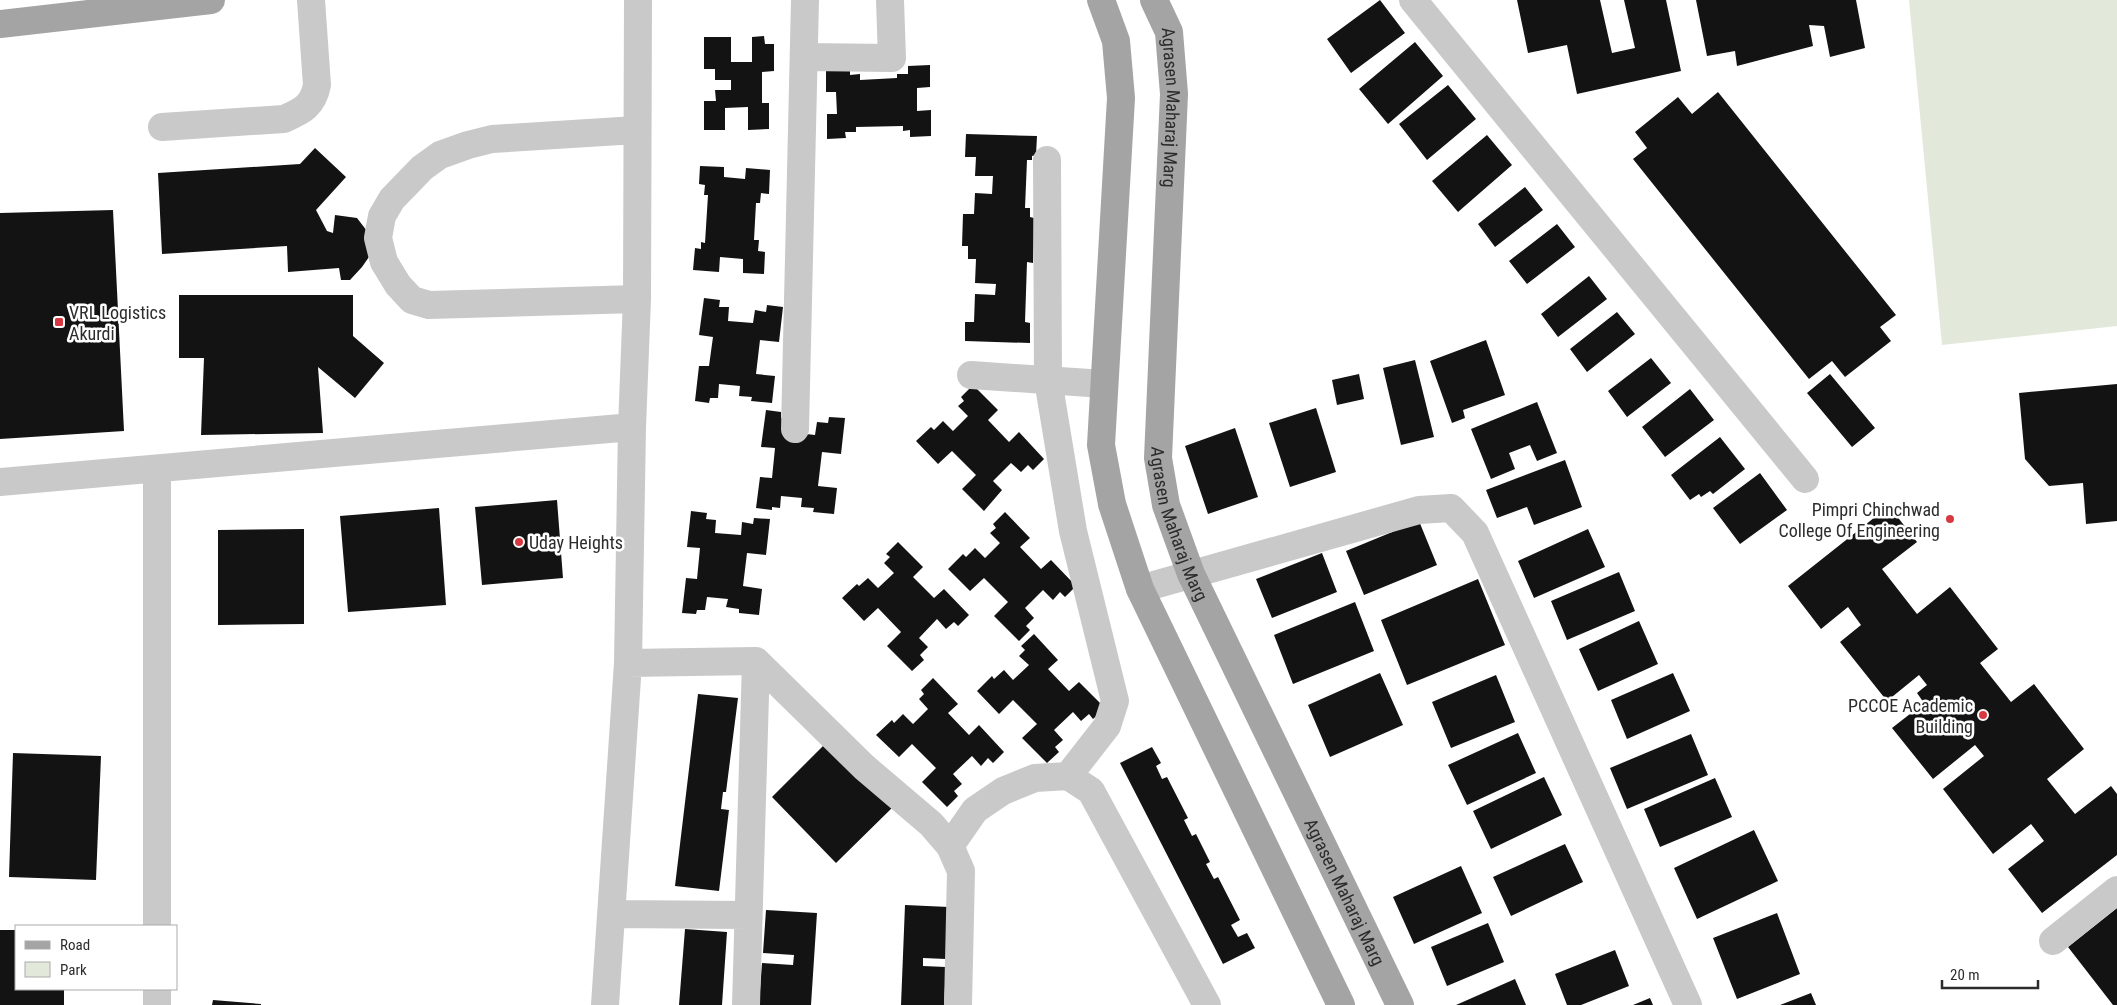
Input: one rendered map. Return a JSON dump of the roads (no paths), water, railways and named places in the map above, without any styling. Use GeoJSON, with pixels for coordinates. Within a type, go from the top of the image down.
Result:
{"type":"FeatureCollection","features":[{"type":"Feature","properties":{"kind":"main road"},"geometry":{"type":"LineString","coordinates":[[0,24],[211,0]]}},
{"type":"Feature","properties":{"kind":"main road"},"geometry":{"type":"LineString","coordinates":[[1100,0],[1116,41],[1121,98],[1101,445],[1112,504],[1140,589],[1342,1005]]}},
{"type":"Feature","properties":{"kind":"main road","name":"Agrasen Maharaj Marg"},"geometry":{"type":"LineString","coordinates":[[1154,0],[1169,32],[1174,94],[1158,458],[1166,505],[1192,574],[1400,1005]]}},
{"type":"Feature","properties":{"kind":"street"},"geometry":{"type":"LineString","coordinates":[[162,127],[284,119],[302,111],[314,98],[317,85],[311,0]]}},
{"type":"Feature","properties":{"kind":"street"},"geometry":{"type":"LineString","coordinates":[[605,1005],[628,662],[632,427],[637,299],[636,130],[638,0]]}},
{"type":"Feature","properties":{"kind":"street"},"geometry":{"type":"LineString","coordinates":[[796,429],[805,0]]}},
{"type":"Feature","properties":{"kind":"street"},"geometry":{"type":"LineString","coordinates":[[804,57],[892,58],[890,0]]}},
{"type":"Feature","properties":{"kind":"street"},"geometry":{"type":"LineString","coordinates":[[1413,0],[1805,479]]}},
{"type":"Feature","properties":{"kind":"street"},"geometry":{"type":"LineString","coordinates":[[636,130],[492,139],[440,155],[422,168],[392,199],[382,216],[378,238],[384,262],[398,285],[412,300],[429,305],[637,299]]}},
{"type":"Feature","properties":{"kind":"street"},"geometry":{"type":"LineString","coordinates":[[1048,160],[1048,380],[1073,531],[1114,702],[1107,726],[1068,776]]}},
{"type":"Feature","properties":{"kind":"street"},"geometry":{"type":"LineString","coordinates":[[971,375],[1104,384]]}},
{"type":"Feature","properties":{"kind":"street"},"geometry":{"type":"LineString","coordinates":[[0,482],[157,470],[632,427]]}},
{"type":"Feature","properties":{"kind":"street"},"geometry":{"type":"LineString","coordinates":[[157,470],[157,925]]}},
{"type":"Feature","properties":{"kind":"street"},"geometry":{"type":"LineString","coordinates":[[1140,589],[1419,510],[1450,508],[1475,533],[1688,1005]]}},
{"type":"Feature","properties":{"kind":"street"},"geometry":{"type":"LineString","coordinates":[[628,662],[756,661],[864,767],[931,824],[950,846],[961,871],[958,1005]]}},
{"type":"Feature","properties":{"kind":"street"},"geometry":{"type":"LineString","coordinates":[[746,1005],[756,661]]}},
{"type":"Feature","properties":{"kind":"street"},"geometry":{"type":"LineString","coordinates":[[950,846],[975,810],[1003,791],[1035,778],[1068,776],[1091,791],[1197,1002]]}},
{"type":"Feature","properties":{"kind":"street"},"geometry":{"type":"LineString","coordinates":[[2053,941],[2117,890]]}},
{"type":"Feature","properties":{"kind":"street"},"geometry":{"type":"LineString","coordinates":[[611,914],[748,915]]}},
{"type":"Feature","properties":{"kind":"street"},"geometry":{"type":"LineString","coordinates":[[157,990],[157,1005]]}},
{"type":"Feature","properties":{"kind":"place","name":"VRL Logistics Akurdi"},"geometry":{"type":"Point","coordinates":[59,322]}},
{"type":"Feature","properties":{"kind":"place","name":"Pimpri Chinchwad College Of Engineering"},"geometry":{"type":"Point","coordinates":[1950,519]}},
{"type":"Feature","properties":{"kind":"place","name":"Uday Heights"},"geometry":{"type":"Point","coordinates":[519,542]}},
{"type":"Feature","properties":{"kind":"place","name":"PCCOE Academic Building"},"geometry":{"type":"Point","coordinates":[1983,715]}}]}
